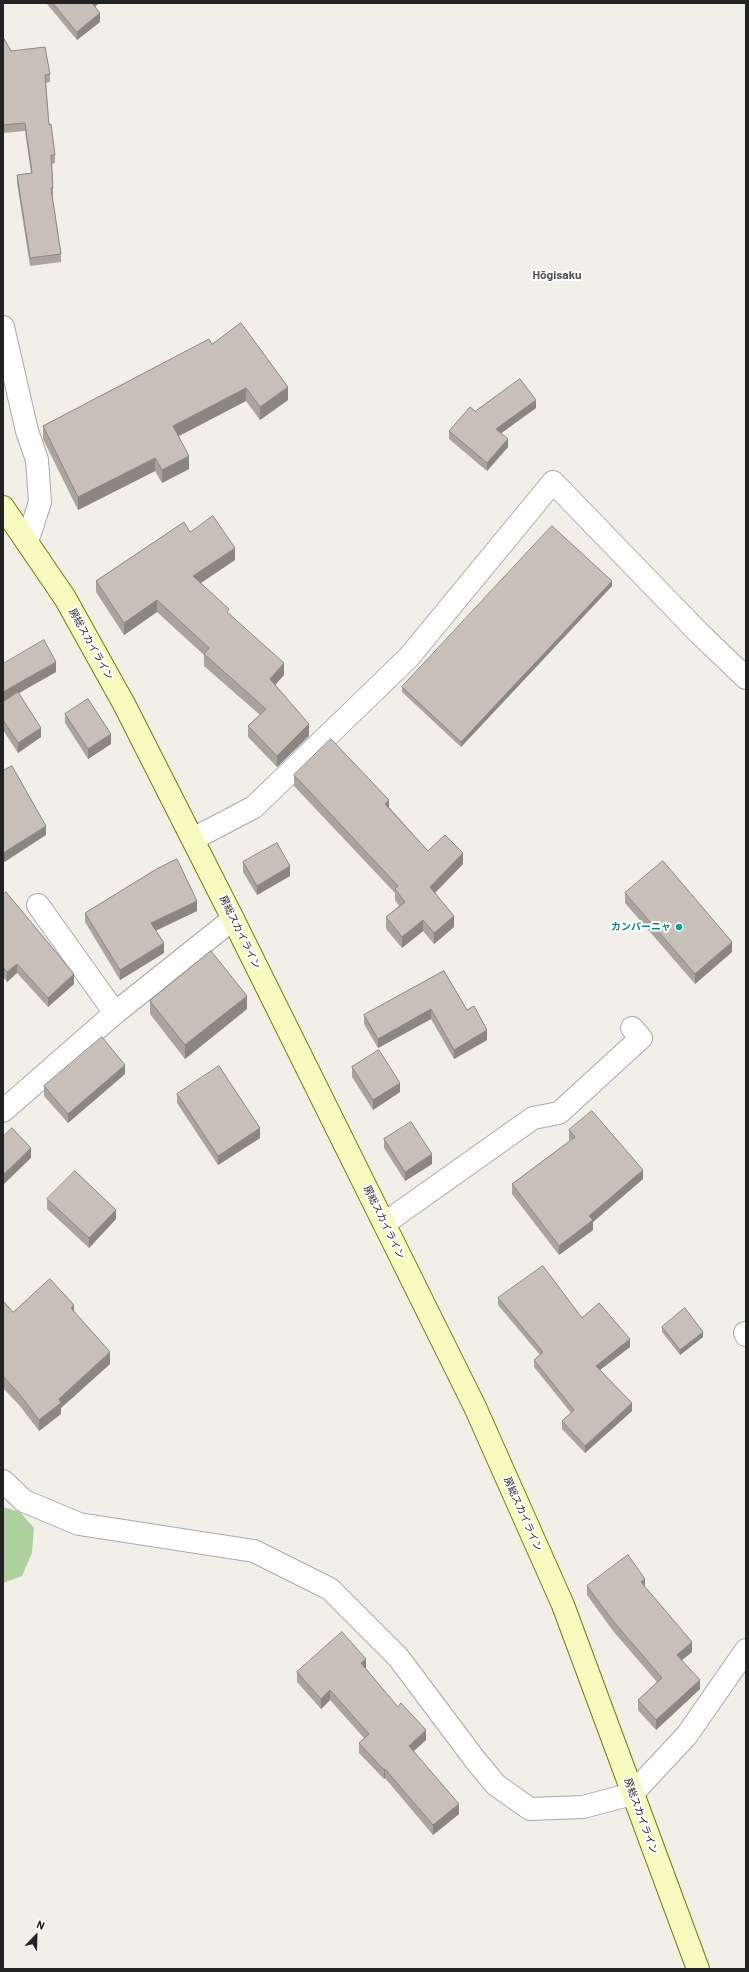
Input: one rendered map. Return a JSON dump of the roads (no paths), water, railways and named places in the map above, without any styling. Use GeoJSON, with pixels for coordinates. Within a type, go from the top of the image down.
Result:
{"type":"FeatureCollection","features":[{"type":"Feature","properties":{"kind":"main road","name":"房総スカイライン"},"geometry":{"type":"LineString","coordinates":[[3,507],[65,598],[124,704],[233,919],[475,1407],[563,1605],[698,1969]]}},
{"type":"Feature","properties":{"kind":"street"},"geometry":{"type":"LineString","coordinates":[[3,327],[27,431],[37,460],[40,502],[27,542]]}},
{"type":"Feature","properties":{"kind":"street"},"geometry":{"type":"LineString","coordinates":[[193,839],[254,808],[409,657],[553,482],[699,633],[746,678]]}},
{"type":"Feature","properties":{"kind":"street"},"geometry":{"type":"LineString","coordinates":[[38,905],[115,1013]]}},
{"type":"Feature","properties":{"kind":"street"},"geometry":{"type":"LineString","coordinates":[[3,1111],[115,1013],[233,919]]}},
{"type":"Feature","properties":{"kind":"street"},"geometry":{"type":"LineString","coordinates":[[385,1224],[533,1118],[559,1113],[641,1038],[632,1028]]}},
{"type":"Feature","properties":{"kind":"street"},"geometry":{"type":"LineString","coordinates":[[3,1481],[24,1501],[80,1524],[254,1552],[330,1589],[398,1657],[476,1761],[496,1785],[530,1809],[583,1807],[632,1794],[687,1735],[746,1650]]}},
{"type":"Feature","properties":{"kind":"place","name":"カンパーニャ"},"geometry":{"type":"Point","coordinates":[679,927]}},
{"type":"Feature","properties":{"kind":"district","name":"Hōgisaku"},"geometry":{"type":"Point","coordinates":[557,275]}}]}
